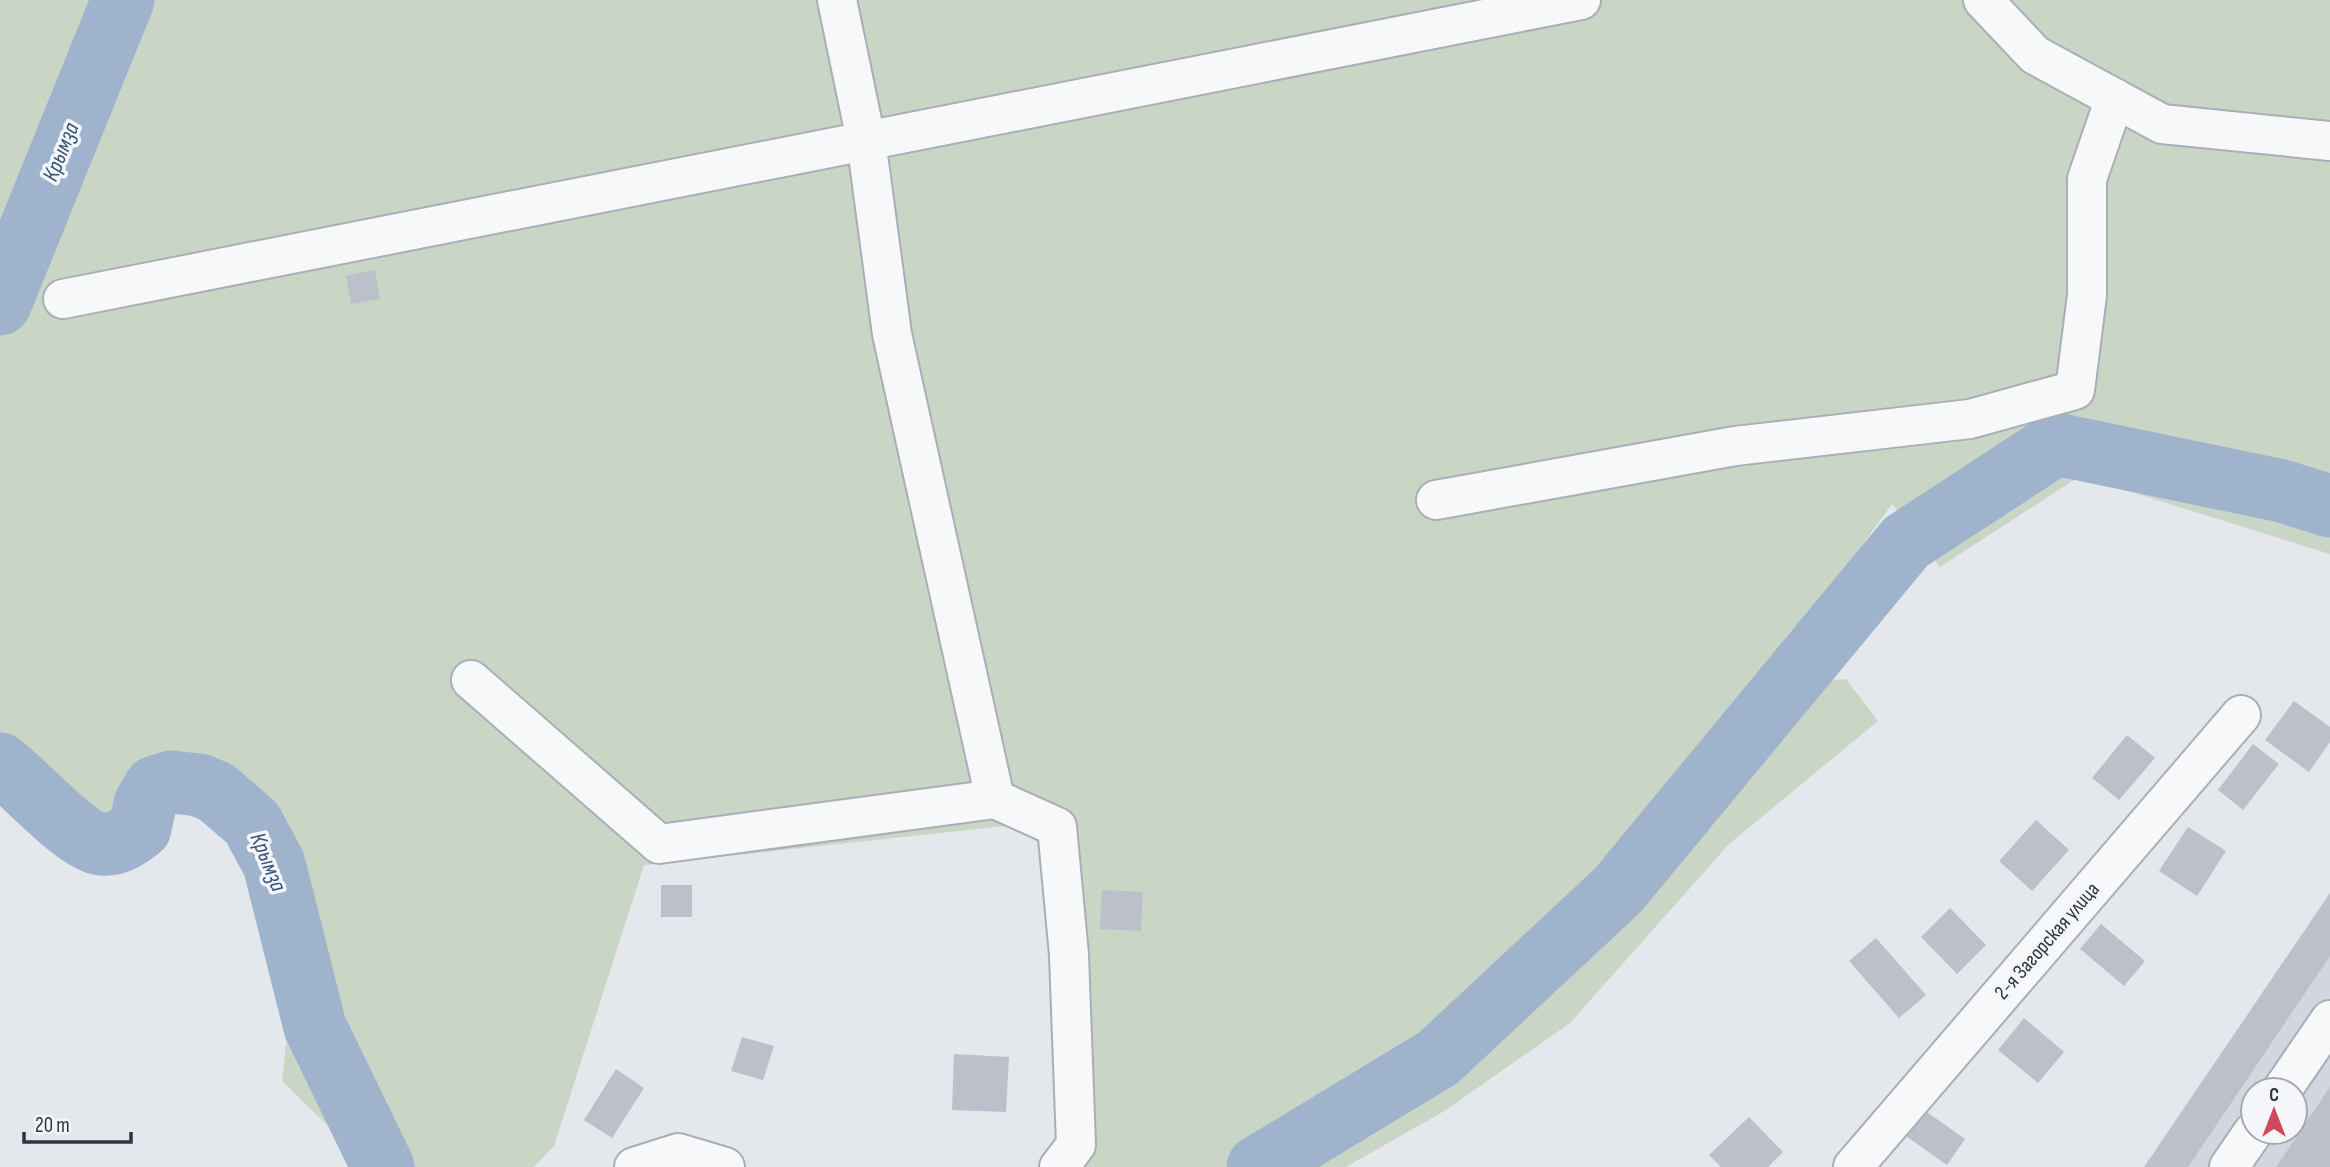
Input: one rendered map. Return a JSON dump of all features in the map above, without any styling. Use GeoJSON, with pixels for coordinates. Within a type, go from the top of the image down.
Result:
{"type":"FeatureCollection","features":[{"type":"Feature","properties":{"kind":"street"},"geometry":{"type":"LineString","coordinates":[[837,0],[866,139],[892,334],[995,799]]}},
{"type":"Feature","properties":{"kind":"street"},"geometry":{"type":"LineString","coordinates":[[63,299],[1581,0]]}},
{"type":"Feature","properties":{"kind":"street"},"geometry":{"type":"LineString","coordinates":[[1983,0],[2035,55],[2162,124],[2330,141]]}},
{"type":"Feature","properties":{"kind":"street"},"geometry":{"type":"LineString","coordinates":[[1436,500],[1735,446],[1970,419],[2074,390],[2087,295],[2087,179],[2115,98]]}},
{"type":"Feature","properties":{"kind":"street"},"geometry":{"type":"LineString","coordinates":[[471,680],[659,844],[995,799],[1057,827],[1069,955],[1076,1145],[1059,1167]]}},
{"type":"Feature","properties":{"kind":"street","name":"2-я Загорская улица"},"geometry":{"type":"LineString","coordinates":[[1853,1167],[2241,715]]}},
{"type":"Feature","properties":{"kind":"street"},"geometry":{"type":"LineString","coordinates":[[2292,1076],[2330,1020]]}},
{"type":"Feature","properties":{"kind":"street"},"geometry":{"type":"LineString","coordinates":[[2229,1167],[2243,1146]]}},
{"type":"Feature","properties":{"kind":"street"},"geometry":{"type":"LineString","coordinates":[[634,1167],[678,1153],[725,1167]]}},
{"type":"Feature","properties":{"kind":"shaded area"},"geometry":{"type":"Polygon","coordinates":[[[2330,931],[2330,1167],[2155,1167],[2330,931]]]}},
{"type":"Feature","properties":{"kind":"green space"},"geometry":{"type":"Polygon","coordinates":[[[0,0],[2330,0],[2330,554],[2080,476],[1940,567],[1892,504],[1760,686],[1846,679],[1878,721],[1729,844],[1570,1023],[1446,1110],[1346,1167],[1062,1167],[1060,820],[644,865],[554,1146],[534,1167],[370,1167],[282,1081],[299,928],[200,809],[107,816],[0,795],[0,0]]]}},
{"type":"Feature","properties":{"kind":"building"},"geometry":{"type":"Polygon","coordinates":[[[375,270],[380,299],[351,304],[346,276],[375,270]]]}},
{"type":"Feature","properties":{"kind":"building"},"geometry":{"type":"Polygon","coordinates":[[[2294,701],[2330,727],[2330,742],[2309,772],[2265,740],[2294,701]]]}},
{"type":"Feature","properties":{"kind":"building"},"geometry":{"type":"Polygon","coordinates":[[[2127,735],[2155,758],[2119,800],[2092,778],[2127,735]]]}},
{"type":"Feature","properties":{"kind":"building"},"geometry":{"type":"Polygon","coordinates":[[[2253,744],[2279,764],[2243,810],[2218,790],[2253,744]]]}},
{"type":"Feature","properties":{"kind":"building"},"geometry":{"type":"Polygon","coordinates":[[[2036,820],[2069,850],[2032,891],[1999,861],[2036,820]]]}},
{"type":"Feature","properties":{"kind":"building"},"geometry":{"type":"Polygon","coordinates":[[[2188,827],[2226,851],[2197,896],[2159,871],[2188,827]]]}},
{"type":"Feature","properties":{"kind":"building"},"geometry":{"type":"Polygon","coordinates":[[[661,885],[692,885],[692,917],[661,917],[661,885]]]}},
{"type":"Feature","properties":{"kind":"building"},"geometry":{"type":"Polygon","coordinates":[[[1102,890],[1143,892],[1141,931],[1100,929],[1102,890]]]}},
{"type":"Feature","properties":{"kind":"building"},"geometry":{"type":"Polygon","coordinates":[[[2330,893],[2330,956],[2249,1076],[2239,1076],[2239,1091],[2188,1167],[2144,1167],[2330,893]]]}},
{"type":"Feature","properties":{"kind":"building"},"geometry":{"type":"Polygon","coordinates":[[[1950,908],[1986,945],[1957,974],[1921,937],[1950,908]]]}},
{"type":"Feature","properties":{"kind":"building"},"geometry":{"type":"Polygon","coordinates":[[[2101,924],[2145,961],[2124,986],[2080,949],[2101,924]]]}},
{"type":"Feature","properties":{"kind":"building"},"geometry":{"type":"Polygon","coordinates":[[[1876,938],[1926,995],[1899,1018],[1849,961],[1876,938]]]}},
{"type":"Feature","properties":{"kind":"building"},"geometry":{"type":"Polygon","coordinates":[[[2024,1018],[2064,1052],[2038,1083],[1998,1050],[2024,1018]]]}},
{"type":"Feature","properties":{"kind":"building"},"geometry":{"type":"Polygon","coordinates":[[[742,1037],[774,1046],[763,1080],[731,1071],[742,1037]]]}},
{"type":"Feature","properties":{"kind":"building"},"geometry":{"type":"Polygon","coordinates":[[[954,1054],[1009,1057],[1006,1112],[952,1110],[954,1054]]]}},
{"type":"Feature","properties":{"kind":"building"},"geometry":{"type":"Polygon","coordinates":[[[616,1069],[644,1088],[612,1138],[584,1120],[616,1069]]]}},
{"type":"Feature","properties":{"kind":"building"},"geometry":{"type":"Polygon","coordinates":[[[2330,1087],[2330,1167],[2276,1167],[2290,1146],[2309,1146],[2309,1118],[2330,1087]]]}},
{"type":"Feature","properties":{"kind":"building"},"geometry":{"type":"Polygon","coordinates":[[[1924,1110],[1965,1139],[1947,1165],[1906,1136],[1924,1110]]]}},
{"type":"Feature","properties":{"kind":"building"},"geometry":{"type":"Polygon","coordinates":[[[1749,1117],[1783,1152],[1768,1167],[1721,1167],[1709,1155],[1749,1117]]]}},
{"type":"Feature","properties":{"kind":"waterway","name":"Крымза"},"geometry":{"type":"LineString","coordinates":[[0,304],[123,0]]}},
{"type":"Feature","properties":{"kind":"waterway"},"geometry":{"type":"LineString","coordinates":[[1258,1167],[1438,1058],[1618,890],[1906,542],[2056,444],[2282,491],[2330,506]]}},
{"type":"Feature","properties":{"kind":"waterway","name":"Крымза"},"geometry":{"type":"LineString","coordinates":[[0,764],[64,822],[78,833],[101,844],[127,838],[140,828],[145,804],[155,787],[171,782],[199,785],[216,792],[252,823],[274,864],[315,1027],[383,1167]]}}]}
